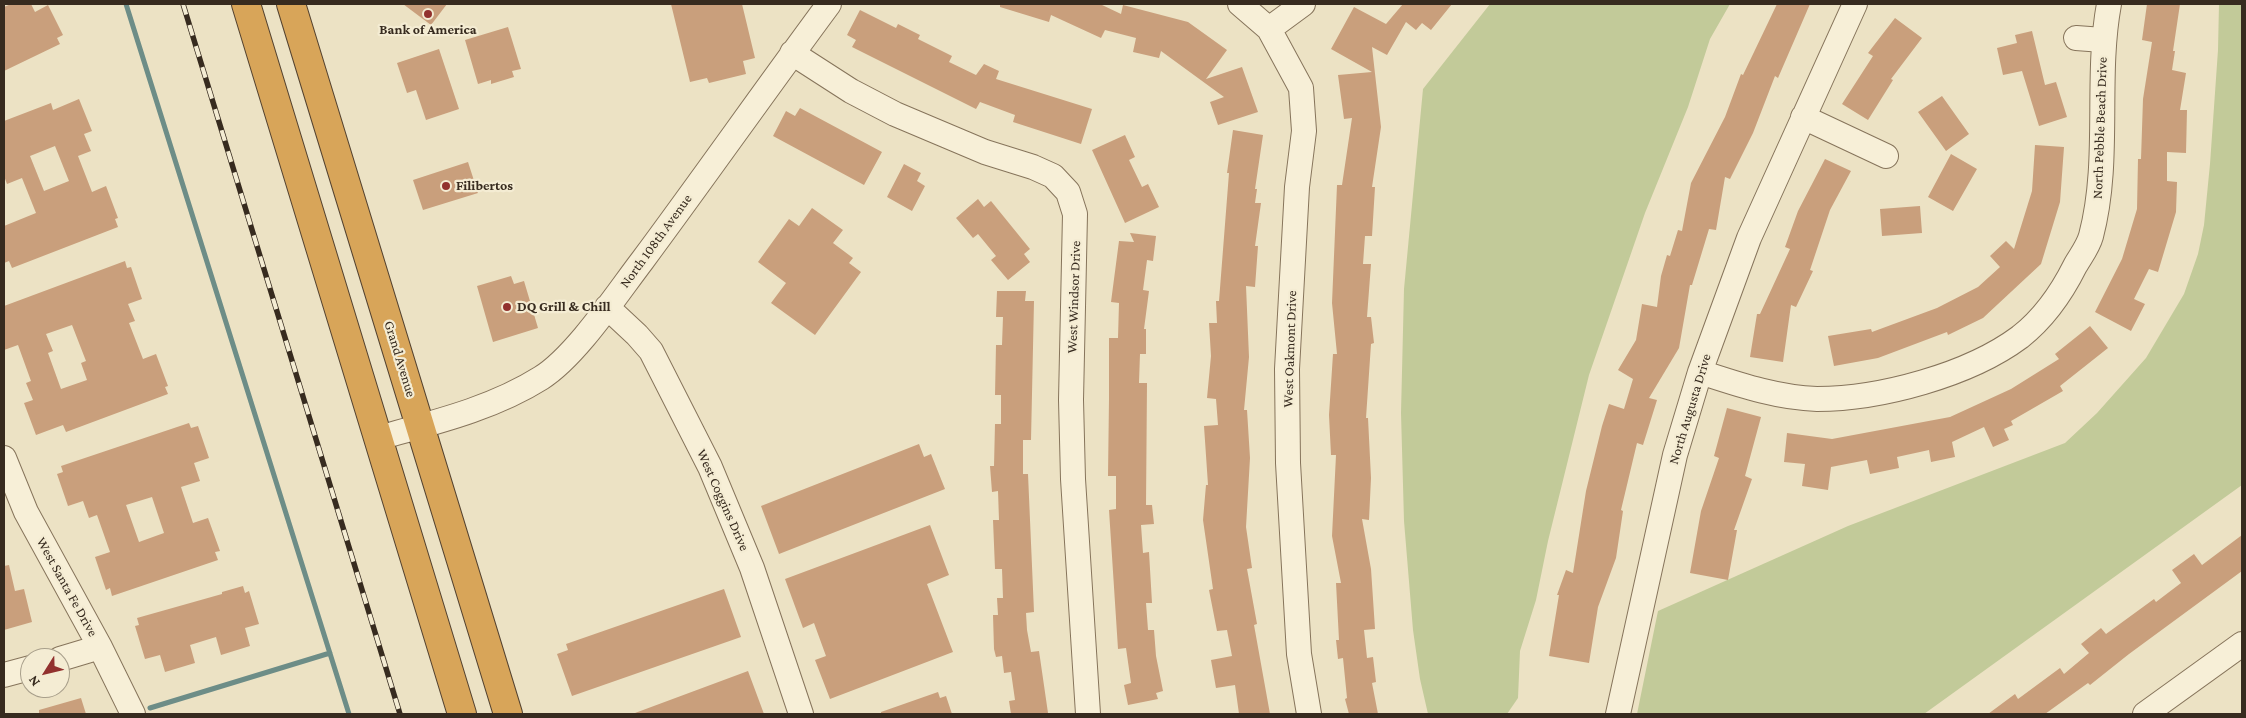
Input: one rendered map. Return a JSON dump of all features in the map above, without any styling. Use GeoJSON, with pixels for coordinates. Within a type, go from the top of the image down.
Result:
{"type":"FeatureCollection","features":[{"type":"Feature","properties":{"kind":"highway"},"geometry":{"type":"LineString","coordinates":[[246,4],[462,714]]}},
{"type":"Feature","properties":{"kind":"highway","name":"Grand Avenue"},"geometry":{"type":"LineString","coordinates":[[291,4],[508,714]]}},
{"type":"Feature","properties":{"kind":"street","name":"North 108th Avenue"},"geometry":{"type":"LineString","coordinates":[[378,438],[464,412],[515,392],[542,378],[564,358],[607,307],[829,4]]}},
{"type":"Feature","properties":{"kind":"street","name":"West Oakmont Drive"},"geometry":{"type":"LineString","coordinates":[[1240,4],[1269,29],[1301,88],[1304,131],[1297,188],[1288,397],[1288,463],[1299,654],[1309,714]]}},
{"type":"Feature","properties":{"kind":"street"},"geometry":{"type":"LineString","coordinates":[[1269,29],[1303,4]]}},
{"type":"Feature","properties":{"kind":"street","name":"North Augusta Drive"},"geometry":{"type":"LineString","coordinates":[[1618,714],[1675,455],[1700,372],[1749,238],[1855,4]]}},
{"type":"Feature","properties":{"kind":"street","name":"North Pebble Beach Drive"},"geometry":{"type":"LineString","coordinates":[[1700,372],[1760,391],[1816,399],[1873,395],[1933,380],[1991,355],[2020,337],[2039,320],[2066,285],[2090,238],[2100,189],[2103,40],[2109,4]]}},
{"type":"Feature","properties":{"kind":"street","name":"North Pebble Beach Drive"},"geometry":{"type":"LineString","coordinates":[[2076,38],[2103,40]]}},
{"type":"Feature","properties":{"kind":"street","name":"West Windsor Drive"},"geometry":{"type":"LineString","coordinates":[[792,53],[851,91],[895,114],[985,152],[1033,166],[1053,176],[1068,192],[1075,214],[1071,400],[1073,479],[1088,714]]}},
{"type":"Feature","properties":{"kind":"street"},"geometry":{"type":"LineString","coordinates":[[1803,116],[1886,156]]}},
{"type":"Feature","properties":{"kind":"street","name":"West Coggins Drive"},"geometry":{"type":"LineString","coordinates":[[607,307],[651,351],[710,467],[752,568],[801,714]]}},
{"type":"Feature","properties":{"kind":"street","name":"West Santa Fe Drive"},"geometry":{"type":"LineString","coordinates":[[4,458],[26,512],[100,647],[132,714]]}},
{"type":"Feature","properties":{"kind":"street"},"geometry":{"type":"LineString","coordinates":[[2145,714],[2242,644]]}},
{"type":"Feature","properties":{"kind":"street"},"geometry":{"type":"LineString","coordinates":[[70,656],[100,647]]}},
{"type":"Feature","properties":{"kind":"street"},"geometry":{"type":"LineString","coordinates":[[4,675],[20,671]]}},
{"type":"Feature","properties":{"kind":"green space"},"geometry":{"type":"Polygon","coordinates":[[[1490,4],[1730,4],[1710,39],[1688,107],[1645,213],[1589,375],[1548,541],[1536,600],[1520,651],[1518,698],[1507,714],[1428,714],[1420,679],[1413,630],[1404,521],[1401,413],[1404,289],[1423,89],[1490,4]]]}},
{"type":"Feature","properties":{"kind":"green space"},"geometry":{"type":"Polygon","coordinates":[[[2219,4],[2242,4],[2242,485],[1924,714],[1637,714],[1658,611],[1848,526],[2065,443],[2097,413],[2146,358],[2184,294],[2198,254],[2204,225],[2218,50],[2219,4]]]}},
{"type":"Feature","properties":{"kind":"building"},"geometry":{"type":"Polygon","coordinates":[[[11,4],[31,4],[35,12],[48,5],[63,35],[57,38],[60,44],[4,71],[4,7],[11,4]]]}},
{"type":"Feature","properties":{"kind":"building","name":"Bank of America"},"geometry":{"type":"Polygon","coordinates":[[[403,4],[447,4],[431,25],[403,4]]]}},
{"type":"Feature","properties":{"kind":"building"},"geometry":{"type":"Polygon","coordinates":[[[671,4],[742,4],[755,58],[743,61],[746,74],[709,83],[707,78],[690,82],[671,4]]]}},
{"type":"Feature","properties":{"kind":"building"},"geometry":{"type":"Polygon","coordinates":[[[1000,4],[1100,4],[1121,14],[1123,5],[1188,22],[1227,50],[1206,79],[1242,67],[1258,112],[1218,125],[1210,102],[1224,97],[1161,51],[1159,58],[1133,52],[1136,38],[1105,30],[1101,38],[1051,15],[1049,22],[1000,7],[1000,4]]]}},
{"type":"Feature","properties":{"kind":"building"},"geometry":{"type":"Polygon","coordinates":[[[1403,4],[1452,4],[1431,30],[1422,23],[1416,30],[1406,22],[1387,55],[1372,47],[1381,127],[1372,187],[1375,187],[1372,236],[1365,236],[1363,264],[1371,264],[1367,317],[1371,317],[1374,343],[1371,344],[1366,418],[1368,418],[1371,478],[1369,520],[1362,519],[1371,569],[1375,629],[1364,630],[1367,658],[1373,657],[1376,682],[1372,683],[1378,714],[1349,714],[1345,699],[1347,698],[1343,658],[1338,659],[1336,640],[1339,640],[1336,583],[1341,583],[1332,536],[1336,455],[1331,455],[1329,415],[1333,354],[1337,354],[1332,303],[1337,185],[1342,185],[1352,118],[1344,119],[1338,75],[1372,72],[1331,49],[1354,7],[1386,24],[1403,4]]]}},
{"type":"Feature","properties":{"kind":"building"},"geometry":{"type":"Polygon","coordinates":[[[1777,4],[1810,4],[1778,78],[1775,76],[1753,133],[1730,179],[1725,177],[1716,230],[1709,229],[1692,285],[1690,285],[1679,348],[1649,398],[1657,400],[1643,445],[1637,443],[1621,510],[1623,511],[1616,558],[1598,607],[1589,663],[1549,656],[1559,595],[1557,595],[1566,570],[1573,573],[1586,491],[1602,426],[1609,404],[1624,409],[1633,379],[1618,370],[1636,340],[1642,304],[1657,307],[1661,276],[1667,255],[1670,256],[1678,230],[1682,231],[1691,183],[1725,117],[1741,74],[1743,75],[1777,4]]]}},
{"type":"Feature","properties":{"kind":"building"},"geometry":{"type":"Polygon","coordinates":[[[2147,4],[2180,4],[2172,70],[2186,73],[2180,110],[2187,110],[2186,153],[2167,152],[2167,181],[2177,182],[2176,212],[2158,272],[2149,269],[2134,299],[2145,304],[2131,331],[2095,312],[2122,259],[2137,209],[2138,159],[2141,159],[2143,99],[2152,42],[2142,40],[2147,4]]]}},
{"type":"Feature","properties":{"kind":"building"},"geometry":{"type":"Polygon","coordinates":[[[860,10],[896,28],[898,24],[920,35],[918,39],[952,56],[949,62],[976,75],[984,64],[999,71],[996,79],[1092,109],[1081,144],[1013,122],[1015,115],[980,102],[976,109],[852,47],[856,40],[847,35],[860,10]]]}},
{"type":"Feature","properties":{"kind":"building"},"geometry":{"type":"Polygon","coordinates":[[[1895,18],[1922,38],[1891,79],[1893,80],[1868,120],[1842,104],[1873,56],[1868,53],[1895,18]]]}},
{"type":"Feature","properties":{"kind":"building"},"geometry":{"type":"Polygon","coordinates":[[[508,27],[521,69],[512,71],[514,77],[491,84],[491,80],[478,84],[465,40],[508,27]]]}},
{"type":"Feature","properties":{"kind":"building"},"geometry":{"type":"Polygon","coordinates":[[[2032,31],[2045,85],[2056,82],[2067,117],[2039,126],[2022,71],[2003,75],[1997,48],[2017,43],[2015,35],[2032,31]]]}},
{"type":"Feature","properties":{"kind":"building"},"geometry":{"type":"Polygon","coordinates":[[[439,49],[459,109],[426,120],[416,90],[407,93],[397,63],[439,49]]]}},
{"type":"Feature","properties":{"kind":"building"},"geometry":{"type":"Polygon","coordinates":[[[1942,96],[1969,134],[1946,151],[1918,112],[1942,96]]]}},
{"type":"Feature","properties":{"kind":"building"},"geometry":{"type":"Polygon","coordinates":[[[79,99],[92,131],[84,134],[91,151],[78,156],[92,192],[106,186],[118,218],[115,219],[118,227],[12,268],[9,261],[4,263],[4,226],[36,213],[22,178],[7,184],[4,176],[4,121],[51,103],[53,110],[79,99]],[[55,146],[30,156],[44,191],[69,181],[55,146]]]}},
{"type":"Feature","properties":{"kind":"building"},"geometry":{"type":"Polygon","coordinates":[[[800,108],[882,152],[864,185],[773,136],[786,111],[795,116],[800,108]]]}},
{"type":"Feature","properties":{"kind":"building"},"geometry":{"type":"Polygon","coordinates":[[[1233,130],[1263,135],[1255,189],[1257,189],[1255,203],[1261,203],[1255,246],[1258,246],[1255,287],[1246,286],[1249,357],[1244,410],[1247,410],[1250,458],[1246,527],[1252,568],[1247,569],[1257,624],[1254,625],[1270,714],[1239,714],[1235,685],[1216,688],[1211,660],[1232,656],[1227,630],[1217,631],[1209,590],[1213,589],[1203,520],[1206,485],[1208,485],[1204,426],[1218,425],[1216,399],[1207,398],[1211,356],[1209,323],[1217,323],[1216,301],[1219,301],[1229,173],[1227,173],[1233,130]]]}},
{"type":"Feature","properties":{"kind":"building"},"geometry":{"type":"Polygon","coordinates":[[[1125,135],[1135,157],[1129,160],[1142,187],[1148,184],[1159,207],[1125,223],[1092,150],[1125,135]]]}},
{"type":"Feature","properties":{"kind":"building"},"geometry":{"type":"Polygon","coordinates":[[[2035,145],[2064,147],[2060,202],[2041,264],[1983,318],[1948,335],[1947,332],[1878,358],[1834,366],[1828,336],[1871,329],[1872,332],[1937,308],[1978,287],[2000,267],[1990,256],[2006,241],[2014,249],[2032,191],[2035,145]]]}},
{"type":"Feature","properties":{"kind":"building"},"geometry":{"type":"Polygon","coordinates":[[[1951,154],[1977,169],[1953,211],[1928,197],[1951,154]]]}},
{"type":"Feature","properties":{"kind":"building"},"geometry":{"type":"Polygon","coordinates":[[[1825,159],[1851,171],[1830,210],[1810,270],[1813,271],[1796,307],[1791,305],[1783,362],[1750,357],[1757,314],[1760,314],[1790,249],[1785,247],[1798,211],[1825,159]]]}},
{"type":"Feature","properties":{"kind":"building","name":"Filibertos"},"geometry":{"type":"Polygon","coordinates":[[[468,162],[478,193],[423,210],[413,180],[468,162]]]}},
{"type":"Feature","properties":{"kind":"building"},"geometry":{"type":"Polygon","coordinates":[[[904,164],[921,173],[917,181],[925,186],[912,211],[887,197],[904,164]]]}},
{"type":"Feature","properties":{"kind":"building"},"geometry":{"type":"Polygon","coordinates":[[[978,199],[984,207],[991,201],[1030,249],[1024,254],[1030,262],[1008,280],[991,260],[996,256],[978,234],[973,238],[956,218],[978,199]]]}},
{"type":"Feature","properties":{"kind":"building"},"geometry":{"type":"Polygon","coordinates":[[[1920,206],[1922,233],[1882,236],[1880,209],[1920,206]]]}},
{"type":"Feature","properties":{"kind":"building"},"geometry":{"type":"Polygon","coordinates":[[[812,208],[843,230],[833,243],[853,258],[849,263],[861,272],[815,335],[771,303],[786,283],[758,262],[789,219],[799,226],[812,208]]]}},
{"type":"Feature","properties":{"kind":"building"},"geometry":{"type":"Polygon","coordinates":[[[1130,233],[1156,236],[1153,261],[1147,260],[1143,290],[1149,291],[1144,329],[1146,329],[1146,354],[1140,354],[1139,383],[1147,383],[1146,505],[1152,505],[1154,524],[1141,525],[1143,553],[1149,552],[1152,603],[1146,603],[1148,630],[1154,630],[1156,656],[1163,691],[1156,693],[1158,699],[1128,705],[1124,685],[1131,683],[1126,648],[1118,649],[1109,510],[1116,509],[1116,476],[1108,476],[1109,338],[1118,338],[1119,303],[1111,302],[1119,241],[1134,242],[1130,233]]]}},
{"type":"Feature","properties":{"kind":"building"},"geometry":{"type":"Polygon","coordinates":[[[125,261],[127,268],[131,267],[142,299],[128,304],[135,321],[129,323],[143,359],[156,354],[168,386],[165,387],[168,394],[66,432],[63,425],[36,435],[24,403],[33,400],[26,383],[31,381],[18,345],[4,350],[4,306],[125,261]],[[72,325],[46,334],[53,351],[48,353],[61,389],[87,380],[81,363],[86,361],[72,325]]]}},
{"type":"Feature","properties":{"kind":"building","name":"DQ Grill & Chill"},"geometry":{"type":"Polygon","coordinates":[[[511,276],[514,284],[524,281],[538,328],[493,342],[477,286],[511,276]]]}},
{"type":"Feature","properties":{"kind":"building"},"geometry":{"type":"Polygon","coordinates":[[[997,291],[1026,291],[1025,301],[1034,301],[1031,440],[1023,440],[1023,474],[1028,474],[1034,612],[1026,613],[1031,652],[1039,651],[1048,713],[1011,714],[1009,701],[1015,700],[1011,672],[1004,673],[1002,656],[996,657],[994,649],[993,615],[998,615],[997,598],[1003,598],[1002,569],[995,569],[993,520],[999,520],[998,491],[992,492],[990,466],[994,466],[995,424],[1001,424],[1001,395],[995,395],[996,345],[1002,345],[1003,317],[996,317],[997,291]]]}},
{"type":"Feature","properties":{"kind":"building"},"geometry":{"type":"Polygon","coordinates":[[[2090,326],[2108,348],[2060,386],[2063,391],[2011,421],[2013,425],[2004,429],[2009,440],[1993,447],[1984,427],[1952,442],[1955,457],[1931,462],[1929,450],[1897,457],[1899,468],[1870,474],[1867,460],[1831,467],[1828,490],[1802,486],[1805,464],[1784,462],[1787,433],[1832,439],[1950,417],[2011,389],[2059,359],[2055,354],[2090,326]]]}},
{"type":"Feature","properties":{"kind":"building"},"geometry":{"type":"Polygon","coordinates":[[[1727,408],[1761,417],[1745,476],[1752,479],[1734,530],[1737,530],[1728,580],[1690,573],[1701,511],[1719,458],[1714,456],[1727,408]]]}},
{"type":"Feature","properties":{"kind":"building"},"geometry":{"type":"Polygon","coordinates":[[[189,423],[191,428],[198,426],[209,458],[194,463],[200,481],[181,487],[193,523],[208,518],[220,551],[215,552],[218,560],[112,596],[110,588],[106,590],[95,557],[110,552],[97,515],[89,518],[83,501],[68,506],[57,474],[63,472],[61,466],[189,423]],[[152,497],[126,505],[139,542],[164,533],[152,497]]]}},
{"type":"Feature","properties":{"kind":"building"},"geometry":{"type":"Polygon","coordinates":[[[919,444],[924,457],[931,454],[945,489],[779,554],[761,506],[919,444]]]}},
{"type":"Feature","properties":{"kind":"building"},"geometry":{"type":"Polygon","coordinates":[[[930,525],[949,575],[927,584],[953,652],[830,699],[815,660],[826,656],[814,623],[803,628],[785,579],[930,525]]]}},
{"type":"Feature","properties":{"kind":"building"},"geometry":{"type":"Polygon","coordinates":[[[2242,535],[2242,571],[2090,685],[2088,683],[2045,714],[1988,714],[2015,694],[2018,699],[2060,668],[2064,674],[2089,653],[2081,644],[2101,628],[2106,634],[2154,599],[2156,602],[2181,583],[2172,570],[2194,554],[2202,565],[2242,535]]]}},
{"type":"Feature","properties":{"kind":"building"},"geometry":{"type":"Polygon","coordinates":[[[9,565],[15,591],[24,589],[32,622],[4,630],[4,566],[9,565]]]}},
{"type":"Feature","properties":{"kind":"building"},"geometry":{"type":"Polygon","coordinates":[[[243,586],[245,593],[249,591],[259,624],[245,628],[250,646],[221,655],[216,637],[190,645],[195,663],[165,672],[160,655],[145,659],[135,626],[139,625],[137,618],[222,594],[222,592],[243,586]]]}},
{"type":"Feature","properties":{"kind":"building"},"geometry":{"type":"Polygon","coordinates":[[[724,589],[741,637],[572,696],[557,654],[568,650],[566,644],[724,589]]]}},
{"type":"Feature","properties":{"kind":"building"},"geometry":{"type":"Polygon","coordinates":[[[748,671],[764,714],[635,714],[635,713],[748,671]]]}},
{"type":"Feature","properties":{"kind":"building"},"geometry":{"type":"Polygon","coordinates":[[[938,692],[940,698],[946,696],[952,714],[881,714],[881,712],[938,692]]]}},
{"type":"Feature","properties":{"kind":"building"},"geometry":{"type":"Polygon","coordinates":[[[81,698],[86,714],[39,714],[39,710],[81,698]]]}},
{"type":"Feature","properties":{"kind":"waterway"},"geometry":{"type":"LineString","coordinates":[[126,4],[349,714]]}},
{"type":"Feature","properties":{"kind":"waterway"},"geometry":{"type":"LineString","coordinates":[[150,708],[330,653]]}},
{"type":"Feature","properties":{"kind":"railway"},"geometry":{"type":"LineString","coordinates":[[183,4],[400,714]]}},
{"type":"Feature","properties":{"kind":"place","name":"Bank of America"},"geometry":{"type":"Point","coordinates":[428,14]}},
{"type":"Feature","properties":{"kind":"place","name":"Filibertos"},"geometry":{"type":"Point","coordinates":[446,186]}},
{"type":"Feature","properties":{"kind":"place","name":"DQ Grill & Chill"},"geometry":{"type":"Point","coordinates":[507,307]}}]}
